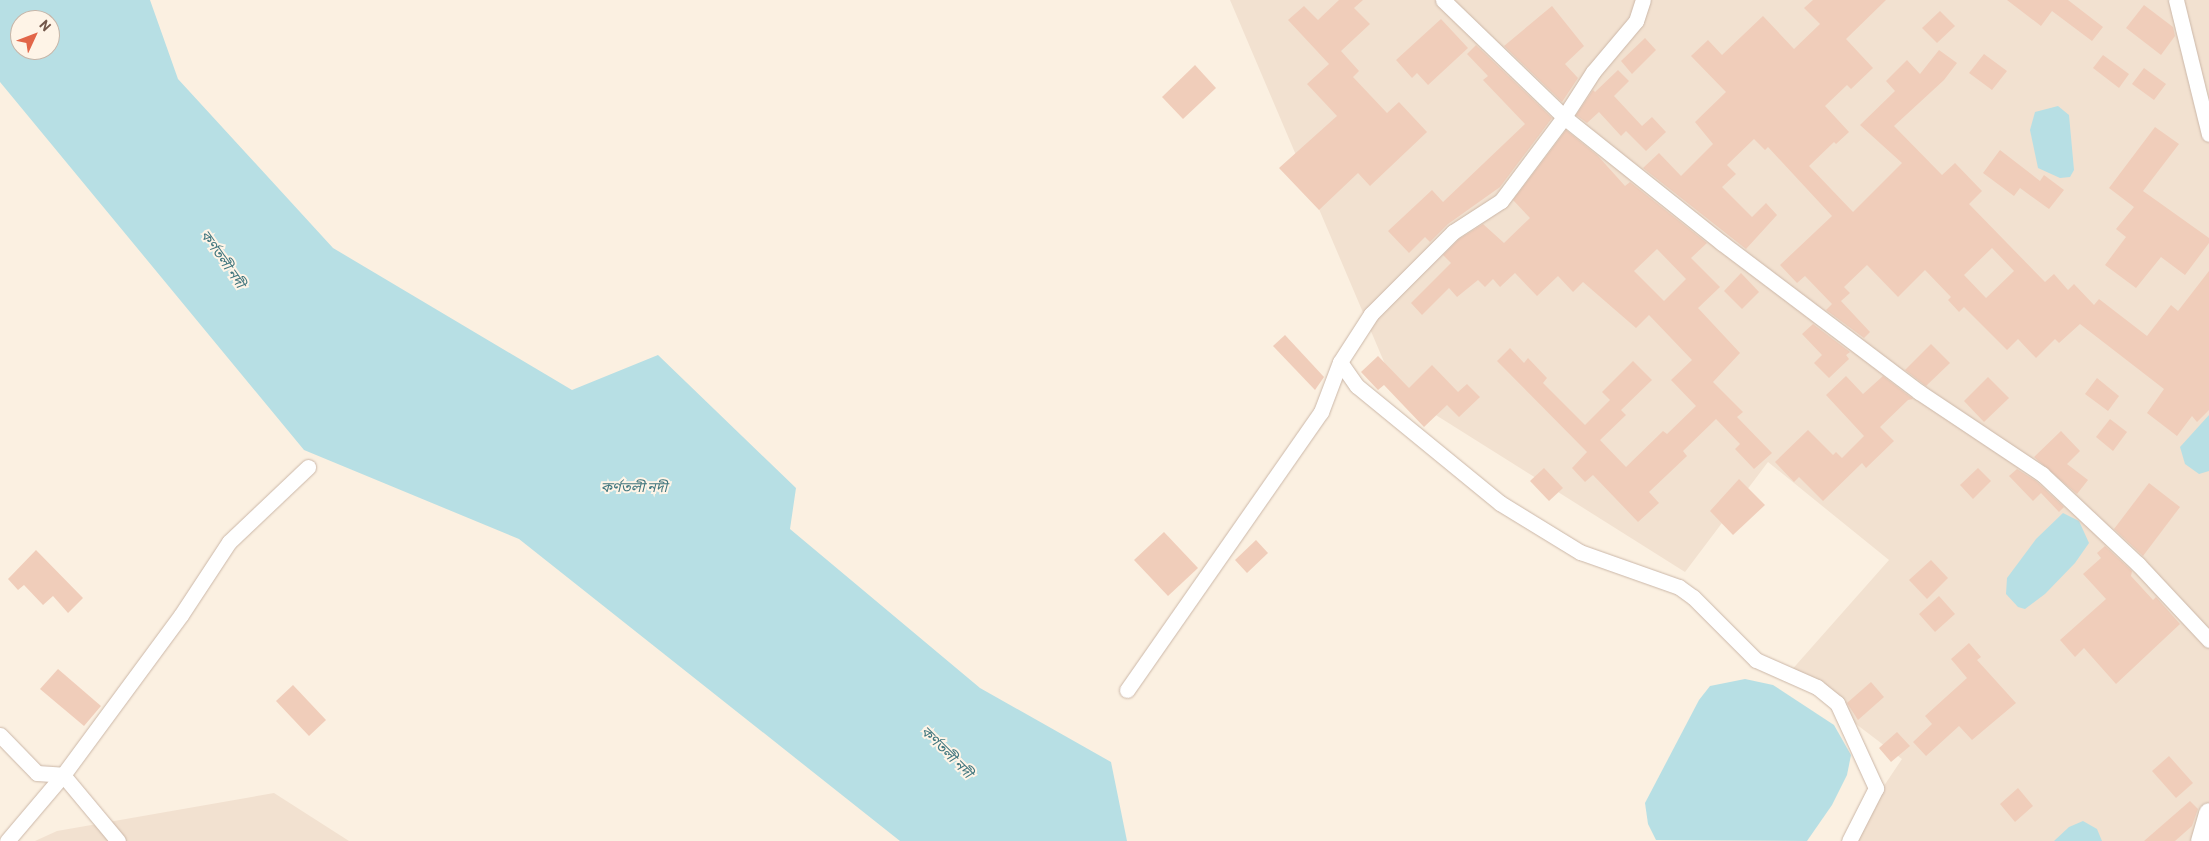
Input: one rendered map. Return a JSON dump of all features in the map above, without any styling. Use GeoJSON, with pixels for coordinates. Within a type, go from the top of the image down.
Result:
{"type":"FeatureCollection","features":[{"type":"Feature","properties":{"kind":"street"},"geometry":{"type":"LineString","coordinates":[[1443,0],[1564,117],[1722,243],[1911,386],[2042,474],[2138,564],[2209,640]]}},
{"type":"Feature","properties":{"kind":"street"},"geometry":{"type":"LineString","coordinates":[[1127,690],[1321,412],[1340,362],[1371,314],[1453,232],[1501,201],[1564,117],[1593,72],[1636,20],[1644,0]]}},
{"type":"Feature","properties":{"kind":"street"},"geometry":{"type":"LineString","coordinates":[[2176,0],[2209,134]]}},
{"type":"Feature","properties":{"kind":"street"},"geometry":{"type":"LineString","coordinates":[[1340,362],[1357,386],[1500,503],[1580,552],[1679,586],[1693,597],[1756,660],[1817,687],[1837,703],[1876,788],[1849,841]]}},
{"type":"Feature","properties":{"kind":"street"},"geometry":{"type":"LineString","coordinates":[[7,841],[63,775],[182,615],[228,542],[308,467]]}},
{"type":"Feature","properties":{"kind":"street"},"geometry":{"type":"LineString","coordinates":[[0,735],[38,773],[63,775],[118,841]]}},
{"type":"Feature","properties":{"kind":"street"},"geometry":{"type":"LineString","coordinates":[[2201,841],[2209,813]]}},
{"type":"Feature","properties":{"kind":"shaded area"},"geometry":{"type":"Polygon","coordinates":[[[1230,0],[2209,0],[2209,841],[1847,841],[1902,759],[1789,673],[1889,560],[1768,462],[1685,572],[1396,390],[1230,0]]]}},
{"type":"Feature","properties":{"kind":"shaded area"},"geometry":{"type":"Polygon","coordinates":[[[274,793],[349,841],[35,841],[57,831],[274,793]]]}},
{"type":"Feature","properties":{"kind":"water","name":"কর্ণতলী নদী"},"geometry":{"type":"Polygon","coordinates":[[[0,0],[150,0],[178,79],[333,248],[572,390],[658,355],[796,488],[790,529],[980,688],[1111,762],[1127,841],[900,841],[519,539],[304,450],[0,82],[0,0]]]}},
{"type":"Feature","properties":{"kind":"water"},"geometry":{"type":"Polygon","coordinates":[[[2058,106],[2069,115],[2074,170],[2070,177],[2060,178],[2038,168],[2030,130],[2035,112],[2058,106]]]}},
{"type":"Feature","properties":{"kind":"water"},"geometry":{"type":"Polygon","coordinates":[[[2209,415],[2209,471],[2199,474],[2185,464],[2180,447],[2209,415]]]}},
{"type":"Feature","properties":{"kind":"water"},"geometry":{"type":"Polygon","coordinates":[[[2063,513],[2079,521],[2089,543],[2075,563],[2045,594],[2025,609],[2018,607],[2006,594],[2007,578],[2036,539],[2063,513]]]}},
{"type":"Feature","properties":{"kind":"water"},"geometry":{"type":"Polygon","coordinates":[[[1745,679],[1773,685],[1834,725],[1851,755],[1847,775],[1832,805],[1807,841],[1656,840],[1648,824],[1645,803],[1699,700],[1710,686],[1745,679]]]}},
{"type":"Feature","properties":{"kind":"water"},"geometry":{"type":"Polygon","coordinates":[[[2083,821],[2097,829],[2102,841],[2054,841],[2069,827],[2083,821]]]}},
{"type":"Feature","properties":{"kind":"building"},"geometry":{"type":"Polygon","coordinates":[[[1339,0],[1363,0],[1354,8],[1370,24],[1341,51],[1359,71],[1353,77],[1387,113],[1399,102],[1427,132],[1370,186],[1358,173],[1319,210],[1279,168],[1337,116],[1307,84],[1329,64],[1288,20],[1304,6],[1318,20],[1339,0]]]}},
{"type":"Feature","properties":{"kind":"building"},"geometry":{"type":"Polygon","coordinates":[[[1813,0],[1886,0],[1846,39],[1873,68],[1851,89],[1847,85],[1825,106],[1849,132],[1836,144],[1834,142],[1809,166],[1853,212],[1902,163],[1860,125],[1895,91],[1886,81],[1907,60],[1920,74],[1939,50],[1957,63],[1944,80],[1894,126],[1942,175],[1955,163],[1982,191],[1969,204],[2045,282],[2054,274],[2068,290],[2074,284],[2094,305],[2099,299],[2147,336],[2171,305],[2178,311],[2209,271],[2209,410],[2197,422],[2192,416],[2177,436],[2147,413],[2164,389],[2080,324],[2059,343],[2055,339],[2036,358],[2018,339],[2007,350],[1964,307],[1959,312],[1948,300],[1951,297],[1925,270],[1898,297],[1867,265],[1844,287],[1850,293],[1841,301],[1870,332],[1864,338],[1826,310],[1832,304],[1805,276],[1797,283],[1780,265],[1832,216],[1768,147],[1765,150],[1754,139],[1727,165],[1736,174],[1722,187],[1752,217],[1766,203],[1777,215],[1746,249],[1643,168],[1659,153],[1681,176],[1713,144],[1695,122],[1726,92],[1691,56],[1708,40],[1722,55],[1763,16],[1794,49],[1820,24],[1804,8],[1813,0]],[[1992,248],[1964,275],[1986,298],[2014,271],[1992,248]]]}},
{"type":"Feature","properties":{"kind":"building"},"geometry":{"type":"Polygon","coordinates":[[[2007,0],[2068,0],[2103,27],[2092,41],[2052,11],[2041,26],[2007,0]]]}},
{"type":"Feature","properties":{"kind":"building"},"geometry":{"type":"Polygon","coordinates":[[[2144,5],[2173,27],[2175,36],[2161,55],[2126,28],[2144,5]]]}},
{"type":"Feature","properties":{"kind":"building"},"geometry":{"type":"Polygon","coordinates":[[[1552,6],[1584,46],[1565,64],[1578,78],[1562,102],[1504,46],[1552,6]]]}},
{"type":"Feature","properties":{"kind":"building"},"geometry":{"type":"Polygon","coordinates":[[[1940,11],[1955,26],[1937,43],[1922,28],[1940,11]]]}},
{"type":"Feature","properties":{"kind":"building"},"geometry":{"type":"Polygon","coordinates":[[[1441,19],[1468,48],[1428,85],[1417,73],[1412,78],[1396,60],[1441,19]]]}},
{"type":"Feature","properties":{"kind":"building"},"geometry":{"type":"Polygon","coordinates":[[[1645,38],[1656,50],[1632,74],[1621,61],[1645,38]]]}},
{"type":"Feature","properties":{"kind":"building"},"geometry":{"type":"Polygon","coordinates":[[[1476,45],[1552,118],[1500,187],[1448,224],[1430,242],[1425,237],[1409,253],[1388,231],[1432,190],[1443,202],[1525,124],[1483,80],[1488,76],[1467,54],[1476,45]]]}},
{"type":"Feature","properties":{"kind":"building"},"geometry":{"type":"Polygon","coordinates":[[[1984,54],[2007,71],[1992,90],[1969,73],[1984,54]]]}},
{"type":"Feature","properties":{"kind":"building"},"geometry":{"type":"Polygon","coordinates":[[[2103,55],[2129,74],[2119,88],[2093,68],[2103,55]]]}},
{"type":"Feature","properties":{"kind":"building"},"geometry":{"type":"Polygon","coordinates":[[[1195,65],[1216,88],[1183,119],[1162,97],[1195,65]]]}},
{"type":"Feature","properties":{"kind":"building"},"geometry":{"type":"Polygon","coordinates":[[[2144,68],[2166,84],[2154,100],[2132,84],[2144,68]]]}},
{"type":"Feature","properties":{"kind":"building"},"geometry":{"type":"Polygon","coordinates":[[[1618,70],[1629,81],[1614,96],[1642,126],[1652,117],[1666,132],[1646,151],[1626,131],[1621,136],[1599,112],[1587,123],[1576,115],[1593,90],[1595,92],[1618,70]]]}},
{"type":"Feature","properties":{"kind":"building"},"geometry":{"type":"Polygon","coordinates":[[[2155,127],[2179,144],[2143,191],[2209,238],[2209,243],[2185,275],[2161,257],[2136,288],[2105,265],[2126,237],[2116,229],[2134,207],[2109,188],[2155,127]]]}},
{"type":"Feature","properties":{"kind":"building"},"geometry":{"type":"Polygon","coordinates":[[[1566,130],[1598,156],[1625,186],[1630,182],[1707,243],[1691,258],[1720,287],[1698,308],[1740,353],[1713,382],[1743,412],[1737,417],[1772,453],[1754,469],[1735,449],[1740,444],[1716,419],[1683,451],[1687,456],[1649,492],[1659,503],[1638,522],[1593,475],[1585,482],[1572,468],[1587,452],[1497,361],[1510,348],[1524,363],[1528,358],[1547,378],[1543,383],[1585,425],[1610,400],[1602,392],[1633,361],[1652,380],[1621,410],[1626,415],[1600,440],[1626,467],[1663,431],[1667,434],[1696,406],[1671,380],[1692,360],[1649,315],[1636,328],[1583,282],[1573,292],[1558,276],[1537,296],[1515,273],[1500,287],[1493,279],[1485,287],[1478,280],[1457,297],[1449,288],[1422,315],[1411,303],[1451,263],[1443,255],[1459,239],[1483,224],[1504,243],[1530,218],[1513,200],[1566,130]],[[1657,249],[1634,271],[1664,301],[1686,279],[1657,249]]]}},
{"type":"Feature","properties":{"kind":"building"},"geometry":{"type":"Polygon","coordinates":[[[2000,150],[2040,181],[2044,175],[2064,190],[2049,209],[2020,188],[2014,196],[1983,173],[2000,150]]]}},
{"type":"Feature","properties":{"kind":"building"},"geometry":{"type":"Polygon","coordinates":[[[1741,273],[1759,292],[1742,309],[1724,291],[1741,273]]]}},
{"type":"Feature","properties":{"kind":"building"},"geometry":{"type":"Polygon","coordinates":[[[1813,324],[1850,352],[1846,355],[1849,359],[1829,378],[1814,363],[1822,355],[1802,334],[1813,324]]]}},
{"type":"Feature","properties":{"kind":"building"},"geometry":{"type":"Polygon","coordinates":[[[1285,335],[1324,377],[1315,390],[1273,346],[1285,335]]]}},
{"type":"Feature","properties":{"kind":"building"},"geometry":{"type":"Polygon","coordinates":[[[1931,344],[1950,363],[1926,386],[1905,370],[1931,344]]]}},
{"type":"Feature","properties":{"kind":"building"},"geometry":{"type":"Polygon","coordinates":[[[1378,356],[1409,388],[1432,365],[1458,392],[1467,384],[1480,397],[1459,417],[1447,405],[1424,427],[1384,385],[1378,390],[1361,372],[1378,356]]]}},
{"type":"Feature","properties":{"kind":"building"},"geometry":{"type":"Polygon","coordinates":[[[1846,376],[1863,394],[1883,376],[1913,399],[1908,400],[1880,427],[1894,441],[1866,468],[1862,463],[1823,501],[1799,477],[1794,482],[1775,462],[1808,430],[1833,455],[1836,452],[1842,458],[1864,436],[1826,395],[1846,376]]]}},
{"type":"Feature","properties":{"kind":"building"},"geometry":{"type":"Polygon","coordinates":[[[1988,377],[2009,398],[1984,422],[1964,401],[1988,377]]]}},
{"type":"Feature","properties":{"kind":"building"},"geometry":{"type":"Polygon","coordinates":[[[2097,378],[2119,396],[2108,411],[2085,394],[2097,378]]]}},
{"type":"Feature","properties":{"kind":"building"},"geometry":{"type":"Polygon","coordinates":[[[2110,419],[2127,432],[2113,451],[2096,437],[2110,419]]]}},
{"type":"Feature","properties":{"kind":"building"},"geometry":{"type":"Polygon","coordinates":[[[2061,431],[2080,451],[2067,464],[2088,480],[2077,494],[2034,457],[2061,431]]]}},
{"type":"Feature","properties":{"kind":"building"},"geometry":{"type":"Polygon","coordinates":[[[1544,468],[1563,488],[1549,501],[1530,481],[1544,468]]]}},
{"type":"Feature","properties":{"kind":"building"},"geometry":{"type":"Polygon","coordinates":[[[1978,468],[1991,481],[1973,499],[1960,485],[1978,468]]]}},
{"type":"Feature","properties":{"kind":"building"},"geometry":{"type":"Polygon","coordinates":[[[2017,469],[2036,481],[2064,507],[2059,512],[2041,493],[2033,501],[2009,476],[2017,469]]]}},
{"type":"Feature","properties":{"kind":"building"},"geometry":{"type":"Polygon","coordinates":[[[1739,479],[1765,505],[1733,535],[1710,511],[1739,479]]]}},
{"type":"Feature","properties":{"kind":"building"},"geometry":{"type":"Polygon","coordinates":[[[2149,483],[2180,507],[2143,556],[2114,529],[2149,483]]]}},
{"type":"Feature","properties":{"kind":"building"},"geometry":{"type":"Polygon","coordinates":[[[1164,532],[1198,568],[1168,596],[1134,560],[1164,532]]]}},
{"type":"Feature","properties":{"kind":"building"},"geometry":{"type":"Polygon","coordinates":[[[1256,540],[1268,553],[1247,573],[1235,560],[1256,540]]]}},
{"type":"Feature","properties":{"kind":"building"},"geometry":{"type":"Polygon","coordinates":[[[2105,546],[2132,571],[2131,576],[2153,600],[2156,597],[2180,624],[2116,684],[2084,648],[2075,657],[2060,640],[2106,599],[2083,574],[2101,558],[2097,553],[2105,546]]]}},
{"type":"Feature","properties":{"kind":"building"},"geometry":{"type":"Polygon","coordinates":[[[36,550],[83,598],[68,613],[53,596],[43,605],[24,585],[18,590],[8,579],[36,550]]]}},
{"type":"Feature","properties":{"kind":"building"},"geometry":{"type":"Polygon","coordinates":[[[1931,560],[1948,578],[1927,599],[1909,580],[1931,560]]]}},
{"type":"Feature","properties":{"kind":"building"},"geometry":{"type":"Polygon","coordinates":[[[1939,596],[1955,614],[1935,632],[1919,614],[1939,596]]]}},
{"type":"Feature","properties":{"kind":"building"},"geometry":{"type":"Polygon","coordinates":[[[1969,643],[1981,657],[1977,660],[2016,703],[1972,740],[1959,726],[1926,756],[1913,742],[1932,724],[1925,716],[1967,678],[1951,659],[1969,643]]]}},
{"type":"Feature","properties":{"kind":"building"},"geometry":{"type":"Polygon","coordinates":[[[58,669],[101,706],[84,726],[40,689],[58,669]]]}},
{"type":"Feature","properties":{"kind":"building"},"geometry":{"type":"Polygon","coordinates":[[[1871,682],[1884,697],[1858,720],[1847,703],[1871,682]]]}},
{"type":"Feature","properties":{"kind":"building"},"geometry":{"type":"Polygon","coordinates":[[[293,685],[326,720],[309,736],[276,701],[293,685]]]}},
{"type":"Feature","properties":{"kind":"building"},"geometry":{"type":"Polygon","coordinates":[[[1897,732],[1910,746],[1891,762],[1879,748],[1897,732]]]}},
{"type":"Feature","properties":{"kind":"building"},"geometry":{"type":"Polygon","coordinates":[[[2169,756],[2193,783],[2176,798],[2152,771],[2169,756]]]}},
{"type":"Feature","properties":{"kind":"building"},"geometry":{"type":"Polygon","coordinates":[[[2018,788],[2033,806],[2015,822],[2000,804],[2018,788]]]}},
{"type":"Feature","properties":{"kind":"building"},"geometry":{"type":"Polygon","coordinates":[[[2190,801],[2198,809],[2192,826],[2175,841],[2144,841],[2190,801]]]}}]}
